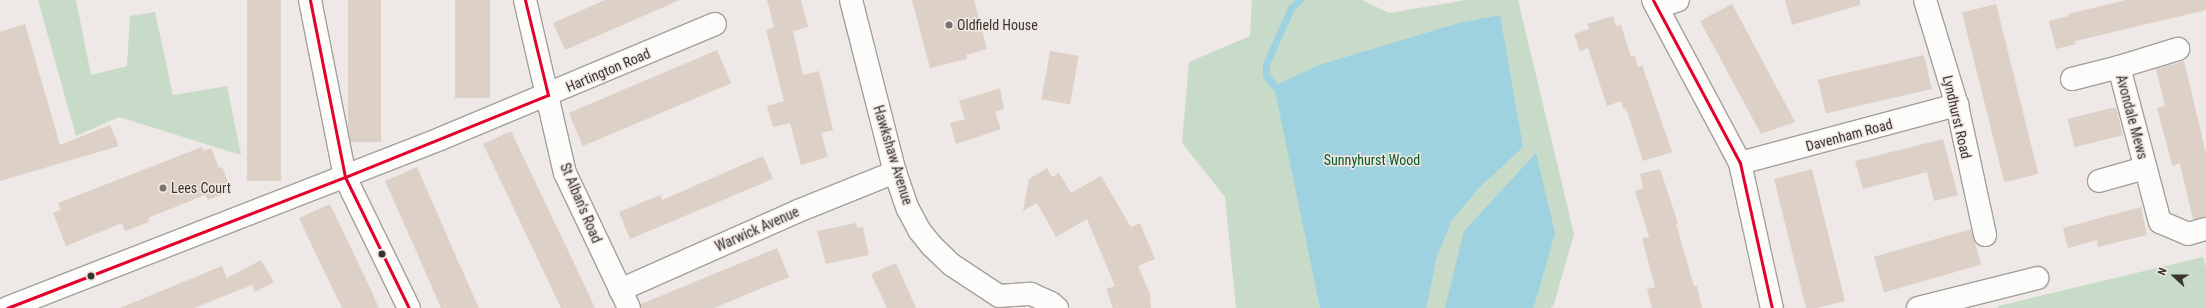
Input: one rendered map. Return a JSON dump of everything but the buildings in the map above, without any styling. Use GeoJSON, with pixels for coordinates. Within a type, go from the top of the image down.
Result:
{"type":"FeatureCollection","features":[{"type":"Feature","properties":{"kind":"street"},"geometry":{"type":"LineString","coordinates":[[310,0],[345,177],[409,308]]}},
{"type":"Feature","properties":{"kind":"street","name":"St Alban's Road"},"geometry":{"type":"LineString","coordinates":[[525,0],[565,173],[625,299]]}},
{"type":"Feature","properties":{"kind":"street","name":"Hawkshaw Avenue"},"geometry":{"type":"LineString","coordinates":[[851,0],[895,172],[908,209],[919,230],[931,245],[952,265],[999,302],[1031,294],[1051,303],[1057,308]]}},
{"type":"Feature","properties":{"kind":"street"},"geometry":{"type":"LineString","coordinates":[[1678,0],[1655,3],[1740,163],[1772,308]]}},
{"type":"Feature","properties":{"kind":"street","name":"Lyndhurst Road"},"geometry":{"type":"LineString","coordinates":[[1925,0],[1957,105],[1985,235]]}},
{"type":"Feature","properties":{"kind":"street","name":"Hartington Road"},"geometry":{"type":"LineString","coordinates":[[7,308],[345,177],[548,95],[715,24]]}},
{"type":"Feature","properties":{"kind":"street","name":"Avondale Mews"},"geometry":{"type":"LineString","coordinates":[[2072,79],[2119,67],[2178,49]]}},
{"type":"Feature","properties":{"kind":"street","name":"Avondale Mews"},"geometry":{"type":"LineString","coordinates":[[2119,67],[2160,222],[2188,234],[2206,229]]}},
{"type":"Feature","properties":{"kind":"street","name":"Davenham Road"},"geometry":{"type":"LineString","coordinates":[[1740,163],[1836,139],[1957,105]]}},
{"type":"Feature","properties":{"kind":"street","name":"Avondale Mews"},"geometry":{"type":"LineString","coordinates":[[2099,181],[2145,168]]}},
{"type":"Feature","properties":{"kind":"street","name":"Warwick Avenue"},"geometry":{"type":"LineString","coordinates":[[625,299],[798,211],[895,172]]}},
{"type":"Feature","properties":{"kind":"street"},"geometry":{"type":"LineString","coordinates":[[1918,308],[2038,278]]}},
{"type":"Feature","properties":{"kind":"green space"},"geometry":{"type":"Polygon","coordinates":[[[38,0],[76,0],[91,75],[127,66],[130,16],[155,12],[173,95],[227,86],[241,155],[119,117],[76,136],[38,0]]]}},
{"type":"Feature","properties":{"kind":"green space","name":"Sunnyhurst Wood"},"geometry":{"type":"Polygon","coordinates":[[[1252,0],[1362,0],[1389,13],[1466,0],[1518,0],[1574,234],[1554,304],[1551,308],[1236,308],[1225,197],[1182,143],[1189,62],[1250,36],[1252,0]]]}},
{"type":"Feature","properties":{"kind":"green space"},"geometry":{"type":"Polygon","coordinates":[[[2203,257],[2206,268],[2206,308],[1998,308],[1998,306],[2203,257]]]}},
{"type":"Feature","properties":{"kind":"water"},"geometry":{"type":"Polygon","coordinates":[[[1500,15],[1523,147],[1479,188],[1452,220],[1437,256],[1426,308],[1320,308],[1274,86],[1319,65],[1459,23],[1500,15]]]}},
{"type":"Feature","properties":{"kind":"water"},"geometry":{"type":"Polygon","coordinates":[[[1536,153],[1555,233],[1533,308],[1445,308],[1464,231],[1536,153]]]}},
{"type":"Feature","properties":{"kind":"waterway"},"geometry":{"type":"LineString","coordinates":[[1274,86],[1266,75],[1266,64],[1291,8],[1300,0]]}},
{"type":"Feature","properties":{"kind":"transit line"},"geometry":{"type":"LineString","coordinates":[[310,0],[345,177],[409,308]]}},
{"type":"Feature","properties":{"kind":"transit line"},"geometry":{"type":"LineString","coordinates":[[7,308],[345,177],[548,95],[525,0]]}},
{"type":"Feature","properties":{"kind":"transit line"},"geometry":{"type":"LineString","coordinates":[[1653,0],[1740,163],[1772,308]]}},
{"type":"Feature","properties":{"kind":"place","name":"Oldfield House"},"geometry":{"type":"Point","coordinates":[949,25]}},
{"type":"Feature","properties":{"kind":"place","name":"Lees Court"},"geometry":{"type":"Point","coordinates":[163,188]}}]}
